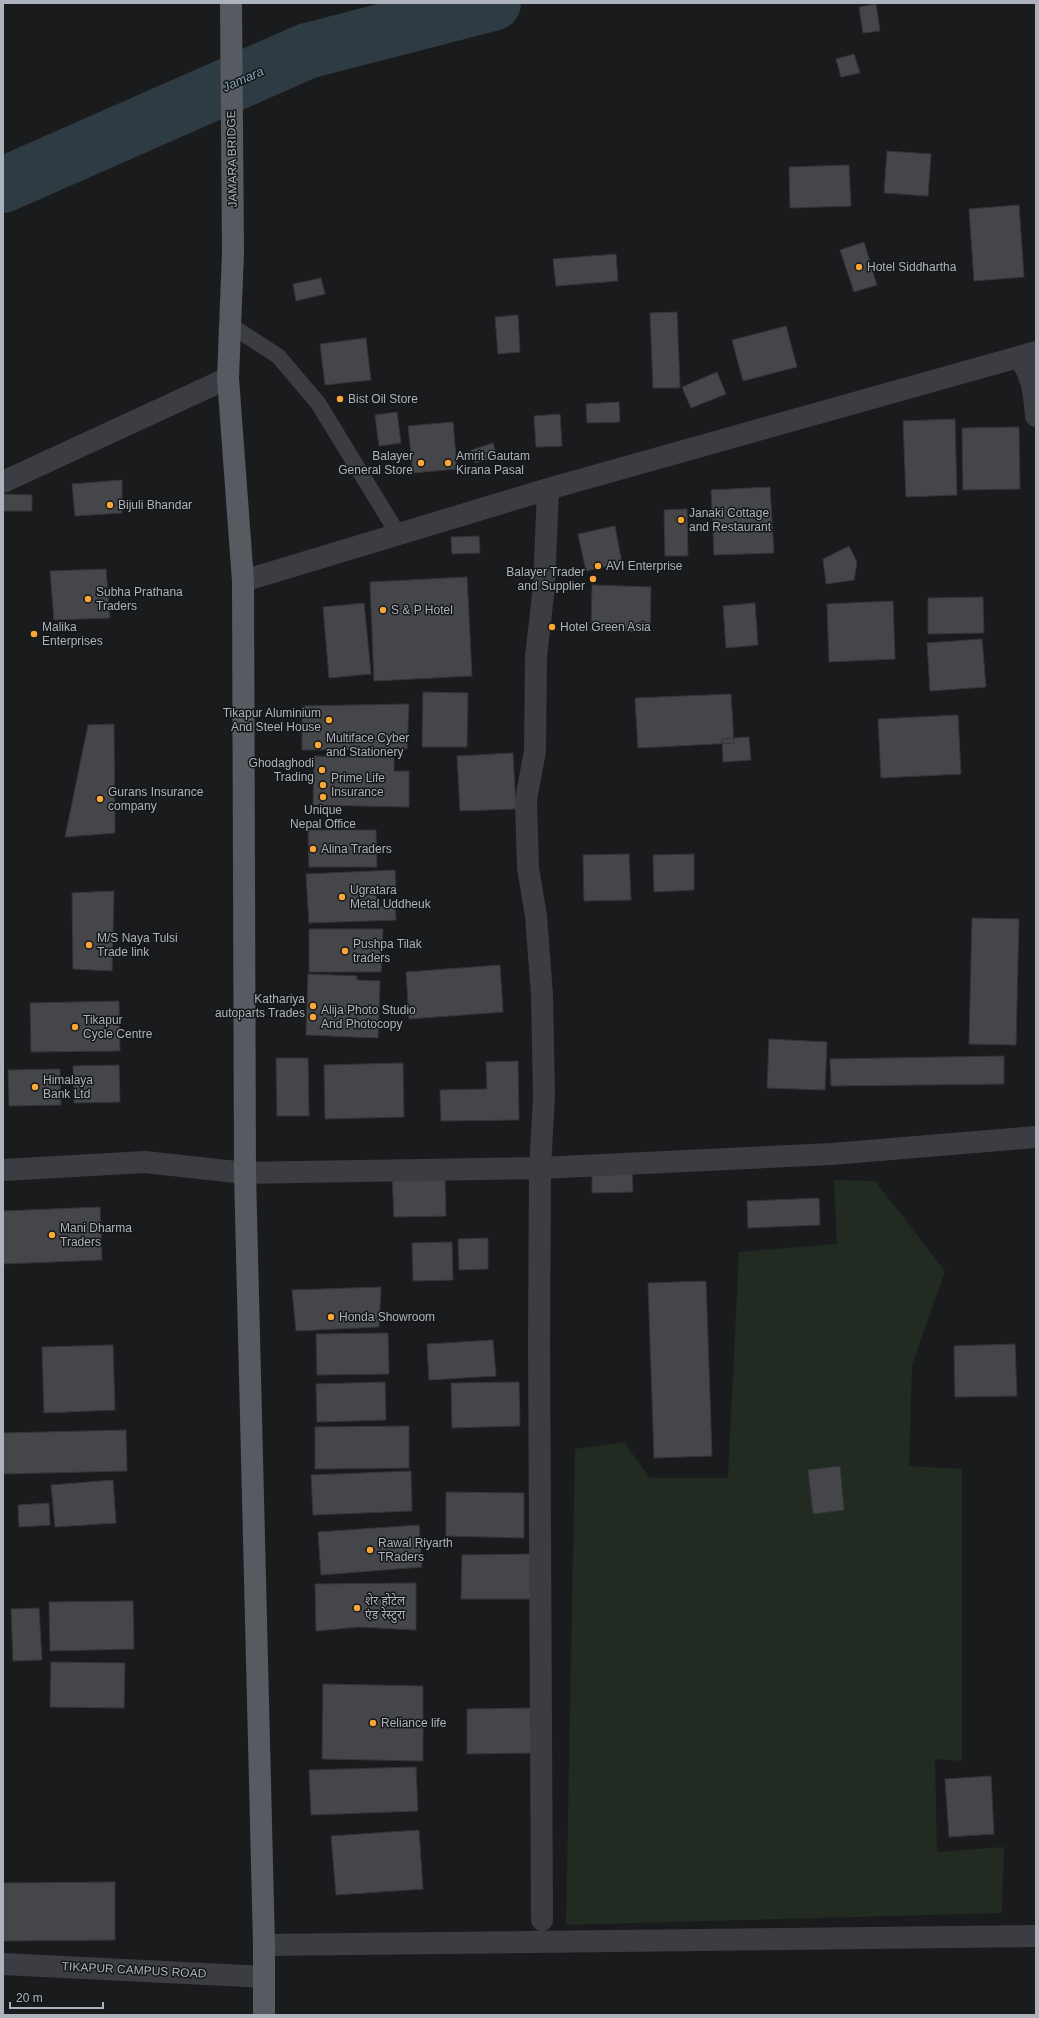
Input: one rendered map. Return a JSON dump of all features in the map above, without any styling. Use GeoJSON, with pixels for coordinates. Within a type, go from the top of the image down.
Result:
{"type":"FeatureCollection","features":[{"type":"Feature","properties":{"kind":"main road","name":"JAMARA BRIDGE"},"geometry":{"type":"LineString","coordinates":[[231,10],[233,253],[228,378],[243,581],[245,1173],[264,1945],[264,2015]]}},
{"type":"Feature","properties":{"kind":"street"},"geometry":{"type":"LineString","coordinates":[[243,581],[548,489],[1027,355],[1027,368],[1031,380],[1036,416]]}},
{"type":"Feature","properties":{"kind":"street"},"geometry":{"type":"LineString","coordinates":[[3,482],[228,378]]}},
{"type":"Feature","properties":{"kind":"street"},"geometry":{"type":"LineString","coordinates":[[542,1920],[539,1343],[540,1168],[544,1097],[542,995],[536,916],[528,868],[526,800],[535,751],[536,657],[544,586],[548,489]]}},
{"type":"Feature","properties":{"kind":"street"},"geometry":{"type":"LineString","coordinates":[[3,1170],[145,1162],[245,1173],[540,1168],[831,1154],[1036,1137]]}},
{"type":"Feature","properties":{"kind":"street"},"geometry":{"type":"LineString","coordinates":[[264,1945],[1036,1936]]}},
{"type":"Feature","properties":{"kind":"street","name":"TIKAPUR CAMPUS ROAD"},"geometry":{"type":"LineString","coordinates":[[3,1964],[264,1977]]}},
{"type":"Feature","properties":{"kind":"lane"},"geometry":{"type":"LineString","coordinates":[[230,325],[278,356],[318,403],[398,534]]}},
{"type":"Feature","properties":{"kind":"shaded area"},"geometry":{"type":"Polygon","coordinates":[[[834,1180],[875,1181],[945,1271],[912,1365],[909,1466],[962,1469],[962,1761],[935,1759],[937,1852],[1004,1847],[1002,1913],[566,1925],[575,1449],[624,1442],[650,1478],[728,1478],[739,1252],[837,1244],[834,1180]]]}},
{"type":"Feature","properties":{"kind":"building"},"geometry":{"type":"Polygon","coordinates":[[[876,4],[880,31],[863,33],[859,7],[876,4]]]}},
{"type":"Feature","properties":{"kind":"building"},"geometry":{"type":"Polygon","coordinates":[[[854,54],[860,73],[841,77],[836,59],[854,54]]]}},
{"type":"Feature","properties":{"kind":"building"},"geometry":{"type":"Polygon","coordinates":[[[887,151],[931,154],[928,196],[884,193],[887,151]]]}},
{"type":"Feature","properties":{"kind":"building"},"geometry":{"type":"Polygon","coordinates":[[[849,165],[851,206],[790,208],[789,167],[849,165]]]}},
{"type":"Feature","properties":{"kind":"building"},"geometry":{"type":"Polygon","coordinates":[[[1019,205],[1024,277],[974,281],[969,209],[1019,205]]]}},
{"type":"Feature","properties":{"kind":"building","name":"Hotel Siddhartha"},"geometry":{"type":"Polygon","coordinates":[[[864,242],[877,285],[854,292],[840,250],[864,242]]]}},
{"type":"Feature","properties":{"kind":"building"},"geometry":{"type":"Polygon","coordinates":[[[616,254],[618,281],[556,286],[553,259],[616,254]]]}},
{"type":"Feature","properties":{"kind":"building"},"geometry":{"type":"Polygon","coordinates":[[[321,278],[325,294],[296,301],[293,284],[321,278]]]}},
{"type":"Feature","properties":{"kind":"building"},"geometry":{"type":"Polygon","coordinates":[[[677,312],[680,388],[653,388],[650,313],[677,312]]]}},
{"type":"Feature","properties":{"kind":"building"},"geometry":{"type":"Polygon","coordinates":[[[518,315],[520,352],[498,354],[495,317],[518,315]]]}},
{"type":"Feature","properties":{"kind":"building"},"geometry":{"type":"Polygon","coordinates":[[[786,326],[797,367],[743,381],[732,340],[786,326]]]}},
{"type":"Feature","properties":{"kind":"building"},"geometry":{"type":"Polygon","coordinates":[[[366,338],[371,380],[325,385],[320,344],[366,338]]]}},
{"type":"Feature","properties":{"kind":"building"},"geometry":{"type":"Polygon","coordinates":[[[717,372],[726,394],[691,408],[682,387],[717,372]]]}},
{"type":"Feature","properties":{"kind":"building"},"geometry":{"type":"Polygon","coordinates":[[[619,402],[620,422],[587,423],[586,404],[619,402]]]}},
{"type":"Feature","properties":{"kind":"building"},"geometry":{"type":"Polygon","coordinates":[[[397,412],[401,443],[379,446],[375,415],[397,412]]]}},
{"type":"Feature","properties":{"kind":"building"},"geometry":{"type":"Polygon","coordinates":[[[560,414],[562,446],[536,447],[534,416],[560,414]]]}},
{"type":"Feature","properties":{"kind":"building"},"geometry":{"type":"Polygon","coordinates":[[[955,419],[957,495],[906,497],[903,421],[955,419]]]}},
{"type":"Feature","properties":{"kind":"building"},"geometry":{"type":"Polygon","coordinates":[[[453,422],[457,469],[413,473],[408,426],[453,422]]]}},
{"type":"Feature","properties":{"kind":"building"},"geometry":{"type":"Polygon","coordinates":[[[1019,427],[1020,489],[963,490],[962,428],[1019,427]]]}},
{"type":"Feature","properties":{"kind":"building"},"geometry":{"type":"Polygon","coordinates":[[[493,443],[497,457],[475,463],[471,450],[493,443]]]}},
{"type":"Feature","properties":{"kind":"building"},"geometry":{"type":"Polygon","coordinates":[[[122,480],[122,513],[75,516],[72,484],[122,480]]]}},
{"type":"Feature","properties":{"kind":"building"},"geometry":{"type":"Polygon","coordinates":[[[770,487],[774,553],[714,555],[711,490],[770,487]]]}},
{"type":"Feature","properties":{"kind":"building"},"geometry":{"type":"Polygon","coordinates":[[[3,494],[32,495],[32,511],[3,511],[3,494]]]}},
{"type":"Feature","properties":{"kind":"building"},"geometry":{"type":"Polygon","coordinates":[[[687,509],[688,556],[665,556],[664,510],[687,509]]]}},
{"type":"Feature","properties":{"kind":"building"},"geometry":{"type":"Polygon","coordinates":[[[615,526],[622,563],[586,571],[578,534],[615,526]]]}},
{"type":"Feature","properties":{"kind":"building"},"geometry":{"type":"Polygon","coordinates":[[[479,536],[480,553],[452,554],[451,537],[479,536]]]}},
{"type":"Feature","properties":{"kind":"building"},"geometry":{"type":"Polygon","coordinates":[[[849,546],[857,562],[854,580],[826,584],[823,559],[849,546]]]}},
{"type":"Feature","properties":{"kind":"building"},"geometry":{"type":"Polygon","coordinates":[[[106,569],[110,618],[54,620],[50,571],[106,569]]]}},
{"type":"Feature","properties":{"kind":"building"},"geometry":{"type":"Polygon","coordinates":[[[467,577],[472,676],[374,681],[370,582],[467,577]]]}},
{"type":"Feature","properties":{"kind":"building"},"geometry":{"type":"Polygon","coordinates":[[[592,585],[651,587],[650,632],[591,631],[592,585]]]}},
{"type":"Feature","properties":{"kind":"building"},"geometry":{"type":"Polygon","coordinates":[[[983,597],[984,633],[928,634],[928,598],[983,597]]]}},
{"type":"Feature","properties":{"kind":"building"},"geometry":{"type":"Polygon","coordinates":[[[893,601],[895,659],[829,662],[827,604],[893,601]]]}},
{"type":"Feature","properties":{"kind":"building"},"geometry":{"type":"Polygon","coordinates":[[[364,603],[371,674],[329,678],[323,607],[364,603]]]}},
{"type":"Feature","properties":{"kind":"building"},"geometry":{"type":"Polygon","coordinates":[[[755,603],[758,645],[726,648],[723,606],[755,603]]]}},
{"type":"Feature","properties":{"kind":"building"},"geometry":{"type":"Polygon","coordinates":[[[982,639],[986,687],[930,691],[927,643],[982,639]]]}},
{"type":"Feature","properties":{"kind":"building"},"geometry":{"type":"Polygon","coordinates":[[[423,692],[468,693],[467,747],[422,747],[423,692]]]}},
{"type":"Feature","properties":{"kind":"building"},"geometry":{"type":"Polygon","coordinates":[[[731,694],[734,743],[638,748],[635,698],[731,694]]]}},
{"type":"Feature","properties":{"kind":"building"},"geometry":{"type":"Polygon","coordinates":[[[409,704],[407,749],[302,750],[302,706],[409,704]]]}},
{"type":"Feature","properties":{"kind":"building"},"geometry":{"type":"Polygon","coordinates":[[[958,715],[961,774],[881,778],[878,719],[958,715]]]}},
{"type":"Feature","properties":{"kind":"building"},"geometry":{"type":"Polygon","coordinates":[[[114,724],[115,833],[65,837],[88,725],[114,724]]]}},
{"type":"Feature","properties":{"kind":"building"},"geometry":{"type":"Polygon","coordinates":[[[749,737],[751,760],[723,762],[722,739],[749,737]]]}},
{"type":"Feature","properties":{"kind":"building"},"geometry":{"type":"Polygon","coordinates":[[[513,753],[516,809],[460,811],[457,756],[513,753]]]}},
{"type":"Feature","properties":{"kind":"building"},"geometry":{"type":"Polygon","coordinates":[[[314,756],[394,758],[394,771],[409,771],[409,807],[313,805],[314,756]]]}},
{"type":"Feature","properties":{"kind":"building"},"geometry":{"type":"Polygon","coordinates":[[[308,830],[376,830],[377,867],[309,867],[308,830]]]}},
{"type":"Feature","properties":{"kind":"building"},"geometry":{"type":"Polygon","coordinates":[[[629,854],[631,900],[584,901],[583,855],[629,854]]]}},
{"type":"Feature","properties":{"kind":"building"},"geometry":{"type":"Polygon","coordinates":[[[694,854],[694,890],[654,892],[653,855],[694,854]]]}},
{"type":"Feature","properties":{"kind":"building","name":"Ugratara Metal Uddheuk"},"geometry":{"type":"Polygon","coordinates":[[[395,870],[396,887],[376,888],[377,907],[395,906],[396,920],[309,923],[306,874],[395,870]]]}},
{"type":"Feature","properties":{"kind":"building"},"geometry":{"type":"Polygon","coordinates":[[[114,891],[112,971],[73,969],[72,893],[114,891]]]}},
{"type":"Feature","properties":{"kind":"building"},"geometry":{"type":"Polygon","coordinates":[[[972,918],[1019,919],[1016,1045],[969,1044],[972,918]]]}},
{"type":"Feature","properties":{"kind":"building","name":"Pushpa Tilak traders"},"geometry":{"type":"Polygon","coordinates":[[[309,929],[383,929],[381,972],[309,972],[309,929]]]}},
{"type":"Feature","properties":{"kind":"building"},"geometry":{"type":"Polygon","coordinates":[[[500,965],[503,1012],[409,1019],[406,972],[500,965]]]}},
{"type":"Feature","properties":{"kind":"building"},"geometry":{"type":"Polygon","coordinates":[[[308,974],[357,976],[357,980],[380,981],[378,1038],[306,1035],[308,974]]]}},
{"type":"Feature","properties":{"kind":"building","name":"Tikapur Cycle Centre"},"geometry":{"type":"Polygon","coordinates":[[[119,1001],[120,1051],[31,1052],[30,1003],[119,1001]]]}},
{"type":"Feature","properties":{"kind":"building"},"geometry":{"type":"Polygon","coordinates":[[[769,1039],[827,1042],[825,1090],[767,1088],[769,1039]]]}},
{"type":"Feature","properties":{"kind":"building"},"geometry":{"type":"Polygon","coordinates":[[[1004,1056],[1004,1084],[831,1086],[830,1059],[1004,1056]]]}},
{"type":"Feature","properties":{"kind":"building"},"geometry":{"type":"Polygon","coordinates":[[[276,1058],[308,1058],[309,1116],[277,1116],[276,1058]]]}},
{"type":"Feature","properties":{"kind":"building"},"geometry":{"type":"Polygon","coordinates":[[[518,1061],[519,1120],[441,1121],[440,1090],[487,1089],[486,1062],[518,1061]]]}},
{"type":"Feature","properties":{"kind":"building"},"geometry":{"type":"Polygon","coordinates":[[[403,1063],[404,1117],[325,1119],[324,1065],[403,1063]]]}},
{"type":"Feature","properties":{"kind":"building"},"geometry":{"type":"Polygon","coordinates":[[[119,1065],[120,1102],[74,1103],[73,1066],[119,1065]]]}},
{"type":"Feature","properties":{"kind":"building","name":"Himalaya Bank Ltd"},"geometry":{"type":"Polygon","coordinates":[[[60,1069],[61,1105],[9,1106],[8,1070],[60,1069]]]}},
{"type":"Feature","properties":{"kind":"building"},"geometry":{"type":"Polygon","coordinates":[[[592,1169],[632,1169],[633,1192],[592,1193],[592,1169]]]}},
{"type":"Feature","properties":{"kind":"building"},"geometry":{"type":"Polygon","coordinates":[[[392,1176],[445,1176],[446,1216],[394,1217],[392,1176]]]}},
{"type":"Feature","properties":{"kind":"building"},"geometry":{"type":"Polygon","coordinates":[[[819,1198],[820,1225],[748,1228],[747,1201],[819,1198]]]}},
{"type":"Feature","properties":{"kind":"building","name":"Mani Dharma Traders"},"geometry":{"type":"Polygon","coordinates":[[[100,1207],[102,1260],[3,1264],[3,1211],[100,1207]]]}},
{"type":"Feature","properties":{"kind":"building"},"geometry":{"type":"Polygon","coordinates":[[[488,1238],[488,1269],[459,1270],[458,1239],[488,1238]]]}},
{"type":"Feature","properties":{"kind":"building"},"geometry":{"type":"Polygon","coordinates":[[[452,1242],[453,1280],[413,1281],[412,1243],[452,1242]]]}},
{"type":"Feature","properties":{"kind":"building"},"geometry":{"type":"Polygon","coordinates":[[[706,1281],[712,1456],[654,1458],[648,1283],[706,1281]]]}},
{"type":"Feature","properties":{"kind":"building"},"geometry":{"type":"Polygon","coordinates":[[[381,1287],[379,1327],[296,1331],[292,1290],[381,1287]]]}},
{"type":"Feature","properties":{"kind":"building"},"geometry":{"type":"Polygon","coordinates":[[[388,1333],[389,1374],[317,1375],[316,1334],[388,1333]]]}},
{"type":"Feature","properties":{"kind":"building"},"geometry":{"type":"Polygon","coordinates":[[[493,1340],[496,1376],[429,1380],[427,1344],[493,1340]]]}},
{"type":"Feature","properties":{"kind":"building"},"geometry":{"type":"Polygon","coordinates":[[[1015,1344],[1017,1396],[955,1397],[954,1346],[1015,1344]]]}},
{"type":"Feature","properties":{"kind":"building"},"geometry":{"type":"Polygon","coordinates":[[[113,1345],[115,1410],[44,1413],[42,1347],[113,1345]]]}},
{"type":"Feature","properties":{"kind":"building"},"geometry":{"type":"Polygon","coordinates":[[[385,1382],[386,1420],[317,1422],[316,1384],[385,1382]]]}},
{"type":"Feature","properties":{"kind":"building"},"geometry":{"type":"Polygon","coordinates":[[[519,1382],[520,1426],[452,1428],[451,1383],[519,1382]]]}},
{"type":"Feature","properties":{"kind":"building"},"geometry":{"type":"Polygon","coordinates":[[[409,1426],[409,1468],[315,1469],[315,1427],[409,1426]]]}},
{"type":"Feature","properties":{"kind":"building"},"geometry":{"type":"Polygon","coordinates":[[[126,1430],[127,1471],[3,1474],[3,1433],[126,1430]]]}},
{"type":"Feature","properties":{"kind":"building"},"geometry":{"type":"Polygon","coordinates":[[[840,1466],[844,1510],[813,1514],[808,1470],[840,1466]]]}},
{"type":"Feature","properties":{"kind":"building"},"geometry":{"type":"Polygon","coordinates":[[[411,1471],[412,1511],[313,1515],[311,1475],[411,1471]]]}},
{"type":"Feature","properties":{"kind":"building"},"geometry":{"type":"Polygon","coordinates":[[[113,1480],[116,1523],[55,1527],[51,1485],[113,1480]]]}},
{"type":"Feature","properties":{"kind":"building"},"geometry":{"type":"Polygon","coordinates":[[[446,1492],[524,1493],[524,1538],[446,1536],[446,1492]]]}},
{"type":"Feature","properties":{"kind":"building"},"geometry":{"type":"Polygon","coordinates":[[[49,1503],[50,1525],[19,1527],[18,1505],[49,1503]]]}},
{"type":"Feature","properties":{"kind":"building","name":"Rawal Riyarth TRaders"},"geometry":{"type":"Polygon","coordinates":[[[419,1525],[422,1567],[321,1575],[318,1532],[419,1525]]]}},
{"type":"Feature","properties":{"kind":"building"},"geometry":{"type":"Polygon","coordinates":[[[531,1554],[531,1599],[461,1599],[462,1555],[531,1554]]]}},
{"type":"Feature","properties":{"kind":"building"},"geometry":{"type":"Polygon","coordinates":[[[416,1583],[416,1630],[359,1627],[316,1631],[315,1584],[416,1583]]]}},
{"type":"Feature","properties":{"kind":"building"},"geometry":{"type":"Polygon","coordinates":[[[133,1601],[134,1649],[50,1651],[49,1602],[133,1601]]]}},
{"type":"Feature","properties":{"kind":"building"},"geometry":{"type":"Polygon","coordinates":[[[39,1608],[42,1660],[13,1661],[11,1609],[39,1608]]]}},
{"type":"Feature","properties":{"kind":"building"},"geometry":{"type":"Polygon","coordinates":[[[51,1662],[125,1663],[124,1708],[50,1707],[51,1662]]]}},
{"type":"Feature","properties":{"kind":"building","name":"Reliance life"},"geometry":{"type":"Polygon","coordinates":[[[323,1684],[423,1686],[423,1761],[322,1759],[323,1684]]]}},
{"type":"Feature","properties":{"kind":"building"},"geometry":{"type":"Polygon","coordinates":[[[531,1708],[532,1753],[467,1754],[467,1709],[531,1708]]]}},
{"type":"Feature","properties":{"kind":"building"},"geometry":{"type":"Polygon","coordinates":[[[416,1767],[418,1811],[311,1815],[309,1770],[416,1767]]]}},
{"type":"Feature","properties":{"kind":"building"},"geometry":{"type":"Polygon","coordinates":[[[991,1776],[994,1834],[949,1837],[945,1779],[991,1776]]]}},
{"type":"Feature","properties":{"kind":"building"},"geometry":{"type":"Polygon","coordinates":[[[419,1830],[423,1889],[336,1895],[331,1836],[419,1830]]]}},
{"type":"Feature","properties":{"kind":"building"},"geometry":{"type":"Polygon","coordinates":[[[115,1882],[115,1940],[3,1941],[3,1883],[115,1882]]]}},
{"type":"Feature","properties":{"kind":"waterway","name":"Jamara"},"geometry":{"type":"LineString","coordinates":[[3,185],[307,51],[493,3]]}},
{"type":"Feature","properties":{"kind":"place","name":"Hotel Siddhartha"},"geometry":{"type":"Point","coordinates":[859,267]}},
{"type":"Feature","properties":{"kind":"place","name":"Bist Oil Store"},"geometry":{"type":"Point","coordinates":[340,399]}},
{"type":"Feature","properties":{"kind":"place","name":"Balayer General Store"},"geometry":{"type":"Point","coordinates":[421,463]}},
{"type":"Feature","properties":{"kind":"place","name":"Amrit Gautam Kirana Pasal"},"geometry":{"type":"Point","coordinates":[448,463]}},
{"type":"Feature","properties":{"kind":"place","name":"Bijuli Bhandar"},"geometry":{"type":"Point","coordinates":[110,505]}},
{"type":"Feature","properties":{"kind":"place","name":"Janaki Cottage and Restaurant"},"geometry":{"type":"Point","coordinates":[681,520]}},
{"type":"Feature","properties":{"kind":"place","name":"AVI Enterprise"},"geometry":{"type":"Point","coordinates":[598,566]}},
{"type":"Feature","properties":{"kind":"place","name":"Balayer Trader and Supplier"},"geometry":{"type":"Point","coordinates":[593,579]}},
{"type":"Feature","properties":{"kind":"place","name":"Subha Prathana Traders"},"geometry":{"type":"Point","coordinates":[88,599]}},
{"type":"Feature","properties":{"kind":"place","name":"S & P Hotel"},"geometry":{"type":"Point","coordinates":[383,610]}},
{"type":"Feature","properties":{"kind":"place","name":"Hotel Green Asia"},"geometry":{"type":"Point","coordinates":[552,627]}},
{"type":"Feature","properties":{"kind":"place","name":"Malika Enterprises"},"geometry":{"type":"Point","coordinates":[34,634]}},
{"type":"Feature","properties":{"kind":"place","name":"Tikapur Aluminium And Steel House"},"geometry":{"type":"Point","coordinates":[329,720]}},
{"type":"Feature","properties":{"kind":"place","name":"Multiface Cyber and Stationery"},"geometry":{"type":"Point","coordinates":[318,745]}},
{"type":"Feature","properties":{"kind":"place","name":"Ghodaghodi Trading"},"geometry":{"type":"Point","coordinates":[322,770]}},
{"type":"Feature","properties":{"kind":"place","name":"Prime Life Insurance"},"geometry":{"type":"Point","coordinates":[323,785]}},
{"type":"Feature","properties":{"kind":"place","name":"Unique Nepal Office"},"geometry":{"type":"Point","coordinates":[323,797]}},
{"type":"Feature","properties":{"kind":"place","name":"Gurans Insurance company"},"geometry":{"type":"Point","coordinates":[100,799]}},
{"type":"Feature","properties":{"kind":"place","name":"Alina Traders"},"geometry":{"type":"Point","coordinates":[313,849]}},
{"type":"Feature","properties":{"kind":"place","name":"Ugratara Metal Uddheuk"},"geometry":{"type":"Point","coordinates":[342,897]}},
{"type":"Feature","properties":{"kind":"place","name":"M/S Naya Tulsi Trade link"},"geometry":{"type":"Point","coordinates":[89,945]}},
{"type":"Feature","properties":{"kind":"place","name":"Pushpa Tilak traders"},"geometry":{"type":"Point","coordinates":[345,951]}},
{"type":"Feature","properties":{"kind":"place","name":"Kathariya autoparts Trades"},"geometry":{"type":"Point","coordinates":[313,1006]}},
{"type":"Feature","properties":{"kind":"place","name":"Alija Photo Studio And Photocopy"},"geometry":{"type":"Point","coordinates":[313,1017]}},
{"type":"Feature","properties":{"kind":"place","name":"Tikapur Cycle Centre"},"geometry":{"type":"Point","coordinates":[75,1027]}},
{"type":"Feature","properties":{"kind":"place","name":"Himalaya Bank Ltd"},"geometry":{"type":"Point","coordinates":[35,1087]}},
{"type":"Feature","properties":{"kind":"place","name":"Mani Dharma Traders"},"geometry":{"type":"Point","coordinates":[52,1235]}},
{"type":"Feature","properties":{"kind":"place","name":"Honda Showroom"},"geometry":{"type":"Point","coordinates":[331,1317]}},
{"type":"Feature","properties":{"kind":"place","name":"Rawal Riyarth TRaders"},"geometry":{"type":"Point","coordinates":[370,1550]}},
{"type":"Feature","properties":{"kind":"place","name":"शेर होटेल एंड रेस्टुरा"},"geometry":{"type":"Point","coordinates":[357,1608]}},
{"type":"Feature","properties":{"kind":"place","name":"Reliance life"},"geometry":{"type":"Point","coordinates":[373,1723]}}]}
